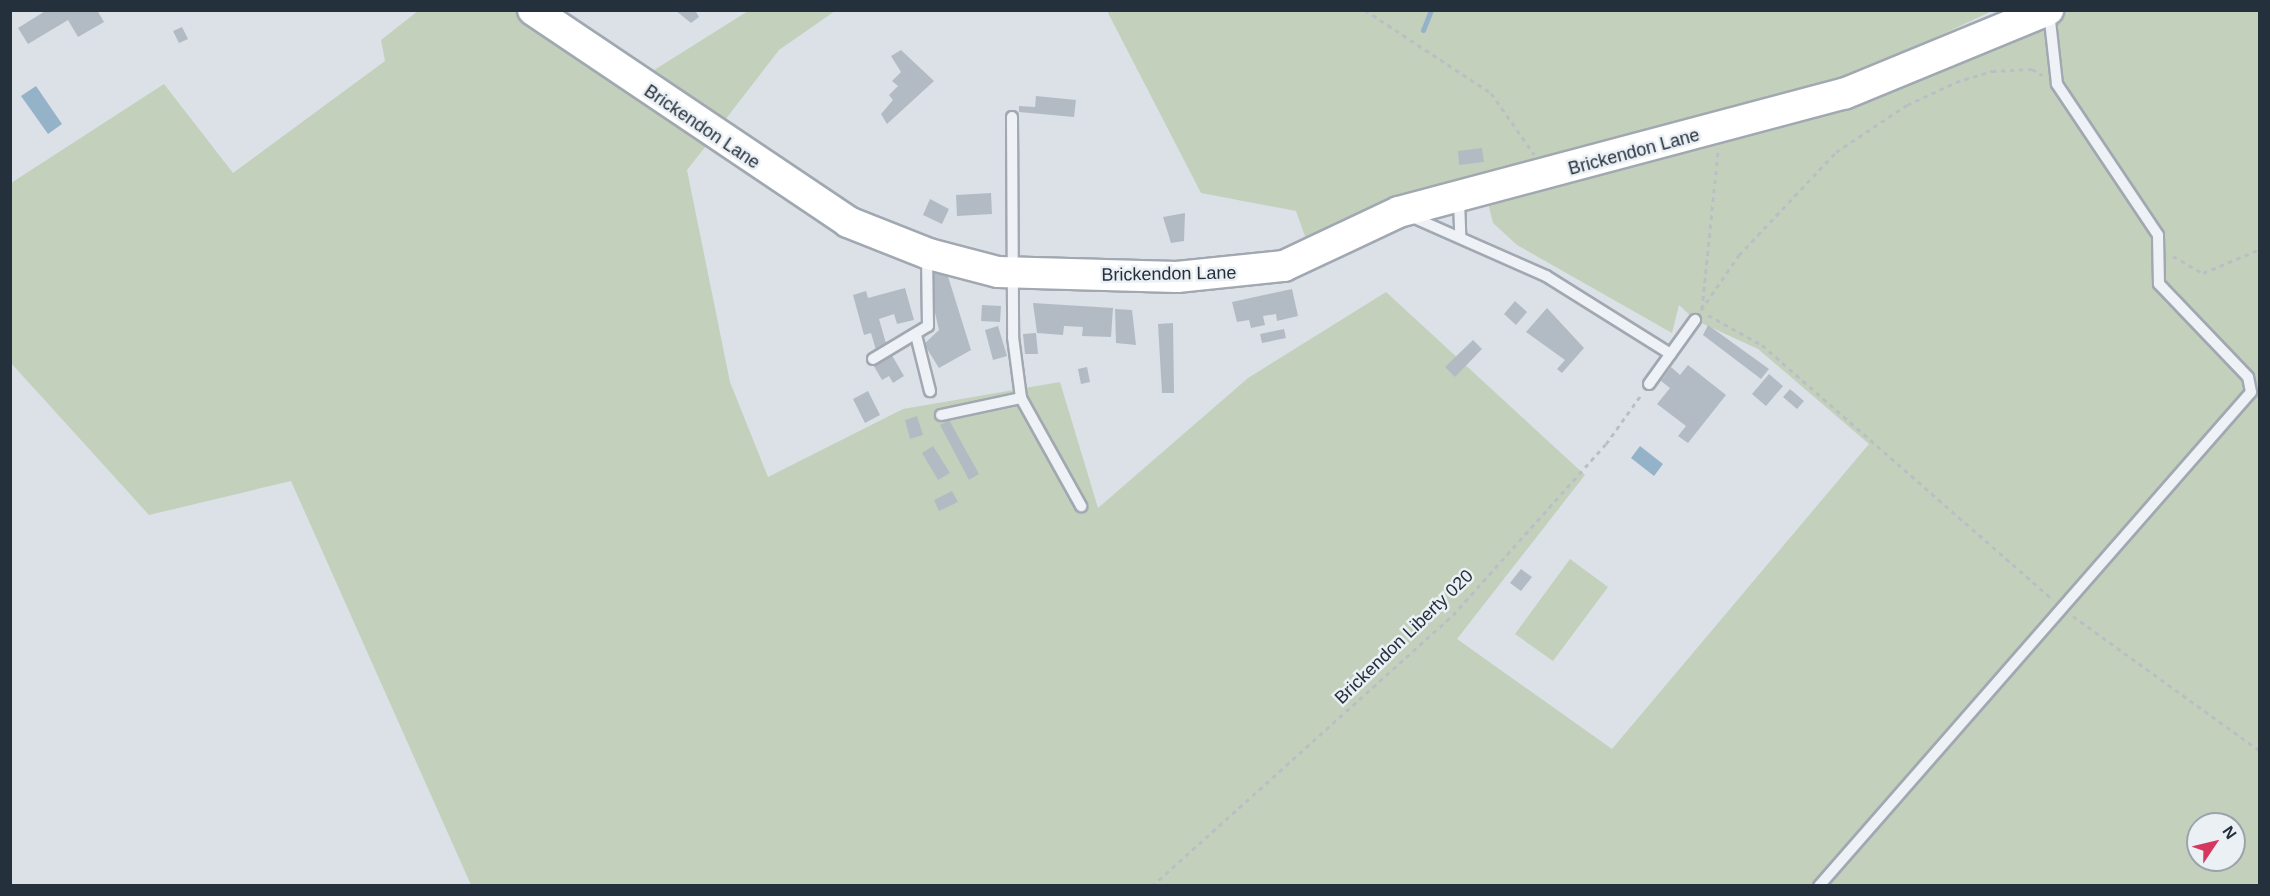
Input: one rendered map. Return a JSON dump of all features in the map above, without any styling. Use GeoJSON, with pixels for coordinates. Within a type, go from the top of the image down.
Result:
{"type":"FeatureCollection","features":[{"type":"Feature","properties":{"kind":"street","name":"Brickendon Lane"},"geometry":{"type":"LineString","coordinates":[[532,10],[848,222],[929,254],[1015,272],[1177,277],[1261,270],[1307,259],[1399,212],[1722,129],[1844,94],[2049,10]]}},
{"type":"Feature","properties":{"kind":"lane"},"geometry":{"type":"LineString","coordinates":[[1819,885],[2060,607],[2251,392],[2248,377],[2159,284],[2158,235],[2057,84],[2049,10]]}},
{"type":"Feature","properties":{"kind":"lane"},"geometry":{"type":"LineString","coordinates":[[1012,117],[1015,272],[1013,337],[1021,398],[1081,506]]}},
{"type":"Feature","properties":{"kind":"lane"},"geometry":{"type":"LineString","coordinates":[[1460,196],[1460,236]]}},
{"type":"Feature","properties":{"kind":"lane"},"geometry":{"type":"LineString","coordinates":[[1399,212],[1460,236],[1585,298],[1671,354]]}},
{"type":"Feature","properties":{"kind":"lane"},"geometry":{"type":"LineString","coordinates":[[873,359],[928,326],[924,260],[929,254]]}},
{"type":"Feature","properties":{"kind":"lane"},"geometry":{"type":"LineString","coordinates":[[1649,384],[1698,315]]}},
{"type":"Feature","properties":{"kind":"lane"},"geometry":{"type":"LineString","coordinates":[[916,334],[930,391]]}},
{"type":"Feature","properties":{"kind":"lane"},"geometry":{"type":"LineString","coordinates":[[940,415],[1021,398]]}},
{"type":"Feature","properties":{"kind":"path"},"geometry":{"type":"LineString","coordinates":[[1365,10],[1491,93],[1548,175]]}},
{"type":"Feature","properties":{"kind":"path"},"geometry":{"type":"LineString","coordinates":[[1698,315],[1739,255],[1836,152],[1907,105],[1992,71],[2032,69],[2057,84]]}},
{"type":"Feature","properties":{"kind":"path"},"geometry":{"type":"LineString","coordinates":[[1698,315],[1711,188],[1722,129]]}},
{"type":"Feature","properties":{"kind":"path"},"geometry":{"type":"LineString","coordinates":[[2158,235],[2176,261],[2203,273],[2259,249]]}},
{"type":"Feature","properties":{"kind":"path"},"geometry":{"type":"LineString","coordinates":[[1698,315],[1762,345],[2060,607],[2259,751]]}},
{"type":"Feature","properties":{"kind":"path","name":"Brickendon Liberty 020"},"geometry":{"type":"LineString","coordinates":[[1152,885],[1453,615],[1606,444],[1649,384]]}},
{"type":"Feature","properties":{"kind":"green space"},"geometry":{"type":"Polygon","coordinates":[[[418,11],[526,11],[709,142],[687,170],[730,382],[768,477],[903,409],[1060,382],[1098,508],[1248,378],[1386,292],[1585,475],[1457,639],[1612,749],[1869,444],[1758,349],[1695,320],[1679,305],[1672,333],[1517,245],[1493,223],[1488,203],[1499,194],[1615,171],[1958,62],[2068,11],[2259,11],[2259,885],[471,885],[291,481],[149,515],[11,363],[11,183],[164,84],[233,173],[385,61],[381,40],[418,11]]]}},
{"type":"Feature","properties":{"kind":"green space"},"geometry":{"type":"Polygon","coordinates":[[[748,11],[835,11],[779,50],[725,120],[651,72],[748,11]]]}},
{"type":"Feature","properties":{"kind":"green space"},"geometry":{"type":"Polygon","coordinates":[[[1107,11],[1992,11],[1856,75],[1716,112],[1307,242],[1296,211],[1201,193],[1107,11]]]}},
{"type":"Feature","properties":{"kind":"green space"},"geometry":{"type":"Polygon","coordinates":[[[1570,559],[1608,587],[1553,661],[1515,634],[1570,559]]]}},
{"type":"Feature","properties":{"kind":"water"},"geometry":{"type":"Polygon","coordinates":[[[36,86],[62,124],[48,134],[21,96],[36,86]]]}},
{"type":"Feature","properties":{"kind":"water"},"geometry":{"type":"Polygon","coordinates":[[[1640,446],[1663,464],[1654,476],[1631,458],[1640,446]]]}},
{"type":"Feature","properties":{"kind":"building"},"geometry":{"type":"Polygon","coordinates":[[[47,10],[97,10],[104,22],[78,37],[68,20],[28,44],[18,28],[47,10]]]}},
{"type":"Feature","properties":{"kind":"building"},"geometry":{"type":"Polygon","coordinates":[[[675,10],[695,10],[699,17],[691,23],[675,10]]]}},
{"type":"Feature","properties":{"kind":"building"},"geometry":{"type":"Polygon","coordinates":[[[182,27],[188,39],[179,43],[173,31],[182,27]]]}},
{"type":"Feature","properties":{"kind":"building"},"geometry":{"type":"Polygon","coordinates":[[[901,50],[934,81],[887,124],[881,114],[893,100],[889,95],[898,86],[892,81],[901,72],[891,56],[901,50]]]}},
{"type":"Feature","properties":{"kind":"building"},"geometry":{"type":"Polygon","coordinates":[[[1036,96],[1076,100],[1074,117],[1019,112],[1019,106],[1035,107],[1036,96]]]}},
{"type":"Feature","properties":{"kind":"building"},"geometry":{"type":"Polygon","coordinates":[[[1482,148],[1484,162],[1459,165],[1458,151],[1482,148]]]}},
{"type":"Feature","properties":{"kind":"building"},"geometry":{"type":"Polygon","coordinates":[[[991,193],[992,214],[957,216],[956,195],[991,193]]]}},
{"type":"Feature","properties":{"kind":"building"},"geometry":{"type":"Polygon","coordinates":[[[930,199],[949,209],[942,224],[923,215],[930,199]]]}},
{"type":"Feature","properties":{"kind":"building"},"geometry":{"type":"Polygon","coordinates":[[[1185,213],[1184,241],[1171,243],[1163,217],[1185,213]]]}},
{"type":"Feature","properties":{"kind":"building"},"geometry":{"type":"Polygon","coordinates":[[[946,270],[971,350],[939,368],[924,344],[939,330],[926,274],[946,270]]]}},
{"type":"Feature","properties":{"kind":"building"},"geometry":{"type":"Polygon","coordinates":[[[905,288],[914,320],[897,324],[894,314],[879,319],[887,347],[876,350],[871,333],[864,335],[853,295],[866,291],[868,298],[905,288]]]}},
{"type":"Feature","properties":{"kind":"building"},"geometry":{"type":"Polygon","coordinates":[[[1292,289],[1298,316],[1277,321],[1276,314],[1263,316],[1265,325],[1251,328],[1249,320],[1237,322],[1232,302],[1292,289]]]}},
{"type":"Feature","properties":{"kind":"building"},"geometry":{"type":"Polygon","coordinates":[[[1515,301],[1527,312],[1516,325],[1504,314],[1515,301]]]}},
{"type":"Feature","properties":{"kind":"building"},"geometry":{"type":"Polygon","coordinates":[[[1033,303],[1113,308],[1111,337],[1082,336],[1083,327],[1064,326],[1063,335],[1037,333],[1033,303]]]}},
{"type":"Feature","properties":{"kind":"building"},"geometry":{"type":"Polygon","coordinates":[[[982,305],[1001,306],[1000,322],[981,321],[982,305]]]}},
{"type":"Feature","properties":{"kind":"building"},"geometry":{"type":"Polygon","coordinates":[[[1547,308],[1584,348],[1562,373],[1557,369],[1565,360],[1526,332],[1547,308]]]}},
{"type":"Feature","properties":{"kind":"building"},"geometry":{"type":"Polygon","coordinates":[[[1115,309],[1132,310],[1136,345],[1116,343],[1115,309]]]}},
{"type":"Feature","properties":{"kind":"building"},"geometry":{"type":"Polygon","coordinates":[[[1173,323],[1174,393],[1162,393],[1158,324],[1173,323]]]}},
{"type":"Feature","properties":{"kind":"building"},"geometry":{"type":"Polygon","coordinates":[[[1708,325],[1769,369],[1761,379],[1703,335],[1708,325]]]}},
{"type":"Feature","properties":{"kind":"building"},"geometry":{"type":"Polygon","coordinates":[[[998,326],[1007,356],[993,360],[985,330],[998,326]]]}},
{"type":"Feature","properties":{"kind":"building"},"geometry":{"type":"Polygon","coordinates":[[[1284,329],[1286,338],[1262,343],[1260,334],[1284,329]]]}},
{"type":"Feature","properties":{"kind":"building"},"geometry":{"type":"Polygon","coordinates":[[[1036,333],[1038,354],[1025,354],[1023,334],[1036,333]]]}},
{"type":"Feature","properties":{"kind":"building"},"geometry":{"type":"Polygon","coordinates":[[[1473,340],[1482,349],[1455,377],[1445,367],[1473,340]]]}},
{"type":"Feature","properties":{"kind":"building"},"geometry":{"type":"Polygon","coordinates":[[[890,352],[904,376],[893,383],[889,376],[882,380],[872,363],[890,352]]]}},
{"type":"Feature","properties":{"kind":"building"},"geometry":{"type":"Polygon","coordinates":[[[1688,365],[1726,395],[1688,443],[1678,436],[1686,426],[1657,404],[1670,388],[1661,381],[1671,367],[1680,375],[1688,365]]]}},
{"type":"Feature","properties":{"kind":"building"},"geometry":{"type":"Polygon","coordinates":[[[1087,367],[1090,382],[1081,384],[1078,369],[1087,367]]]}},
{"type":"Feature","properties":{"kind":"building"},"geometry":{"type":"Polygon","coordinates":[[[1769,374],[1783,386],[1766,406],[1752,394],[1769,374]]]}},
{"type":"Feature","properties":{"kind":"building"},"geometry":{"type":"Polygon","coordinates":[[[1790,389],[1804,401],[1797,409],[1783,397],[1790,389]]]}},
{"type":"Feature","properties":{"kind":"building"},"geometry":{"type":"Polygon","coordinates":[[[868,391],[880,415],[865,423],[853,399],[868,391]]]}},
{"type":"Feature","properties":{"kind":"building"},"geometry":{"type":"Polygon","coordinates":[[[917,416],[923,435],[910,439],[905,420],[917,416]]]}},
{"type":"Feature","properties":{"kind":"building"},"geometry":{"type":"Polygon","coordinates":[[[949,420],[979,474],[969,480],[940,425],[949,420]]]}},
{"type":"Feature","properties":{"kind":"building"},"geometry":{"type":"Polygon","coordinates":[[[933,446],[950,473],[938,480],[922,453],[933,446]]]}},
{"type":"Feature","properties":{"kind":"building"},"geometry":{"type":"Polygon","coordinates":[[[952,491],[958,502],[939,511],[934,500],[952,491]]]}},
{"type":"Feature","properties":{"kind":"building"},"geometry":{"type":"Polygon","coordinates":[[[1521,569],[1532,577],[1521,591],[1510,583],[1521,569]]]}},
{"type":"Feature","properties":{"kind":"waterway"},"geometry":{"type":"LineString","coordinates":[[1423,30],[1431,10]]}}]}
